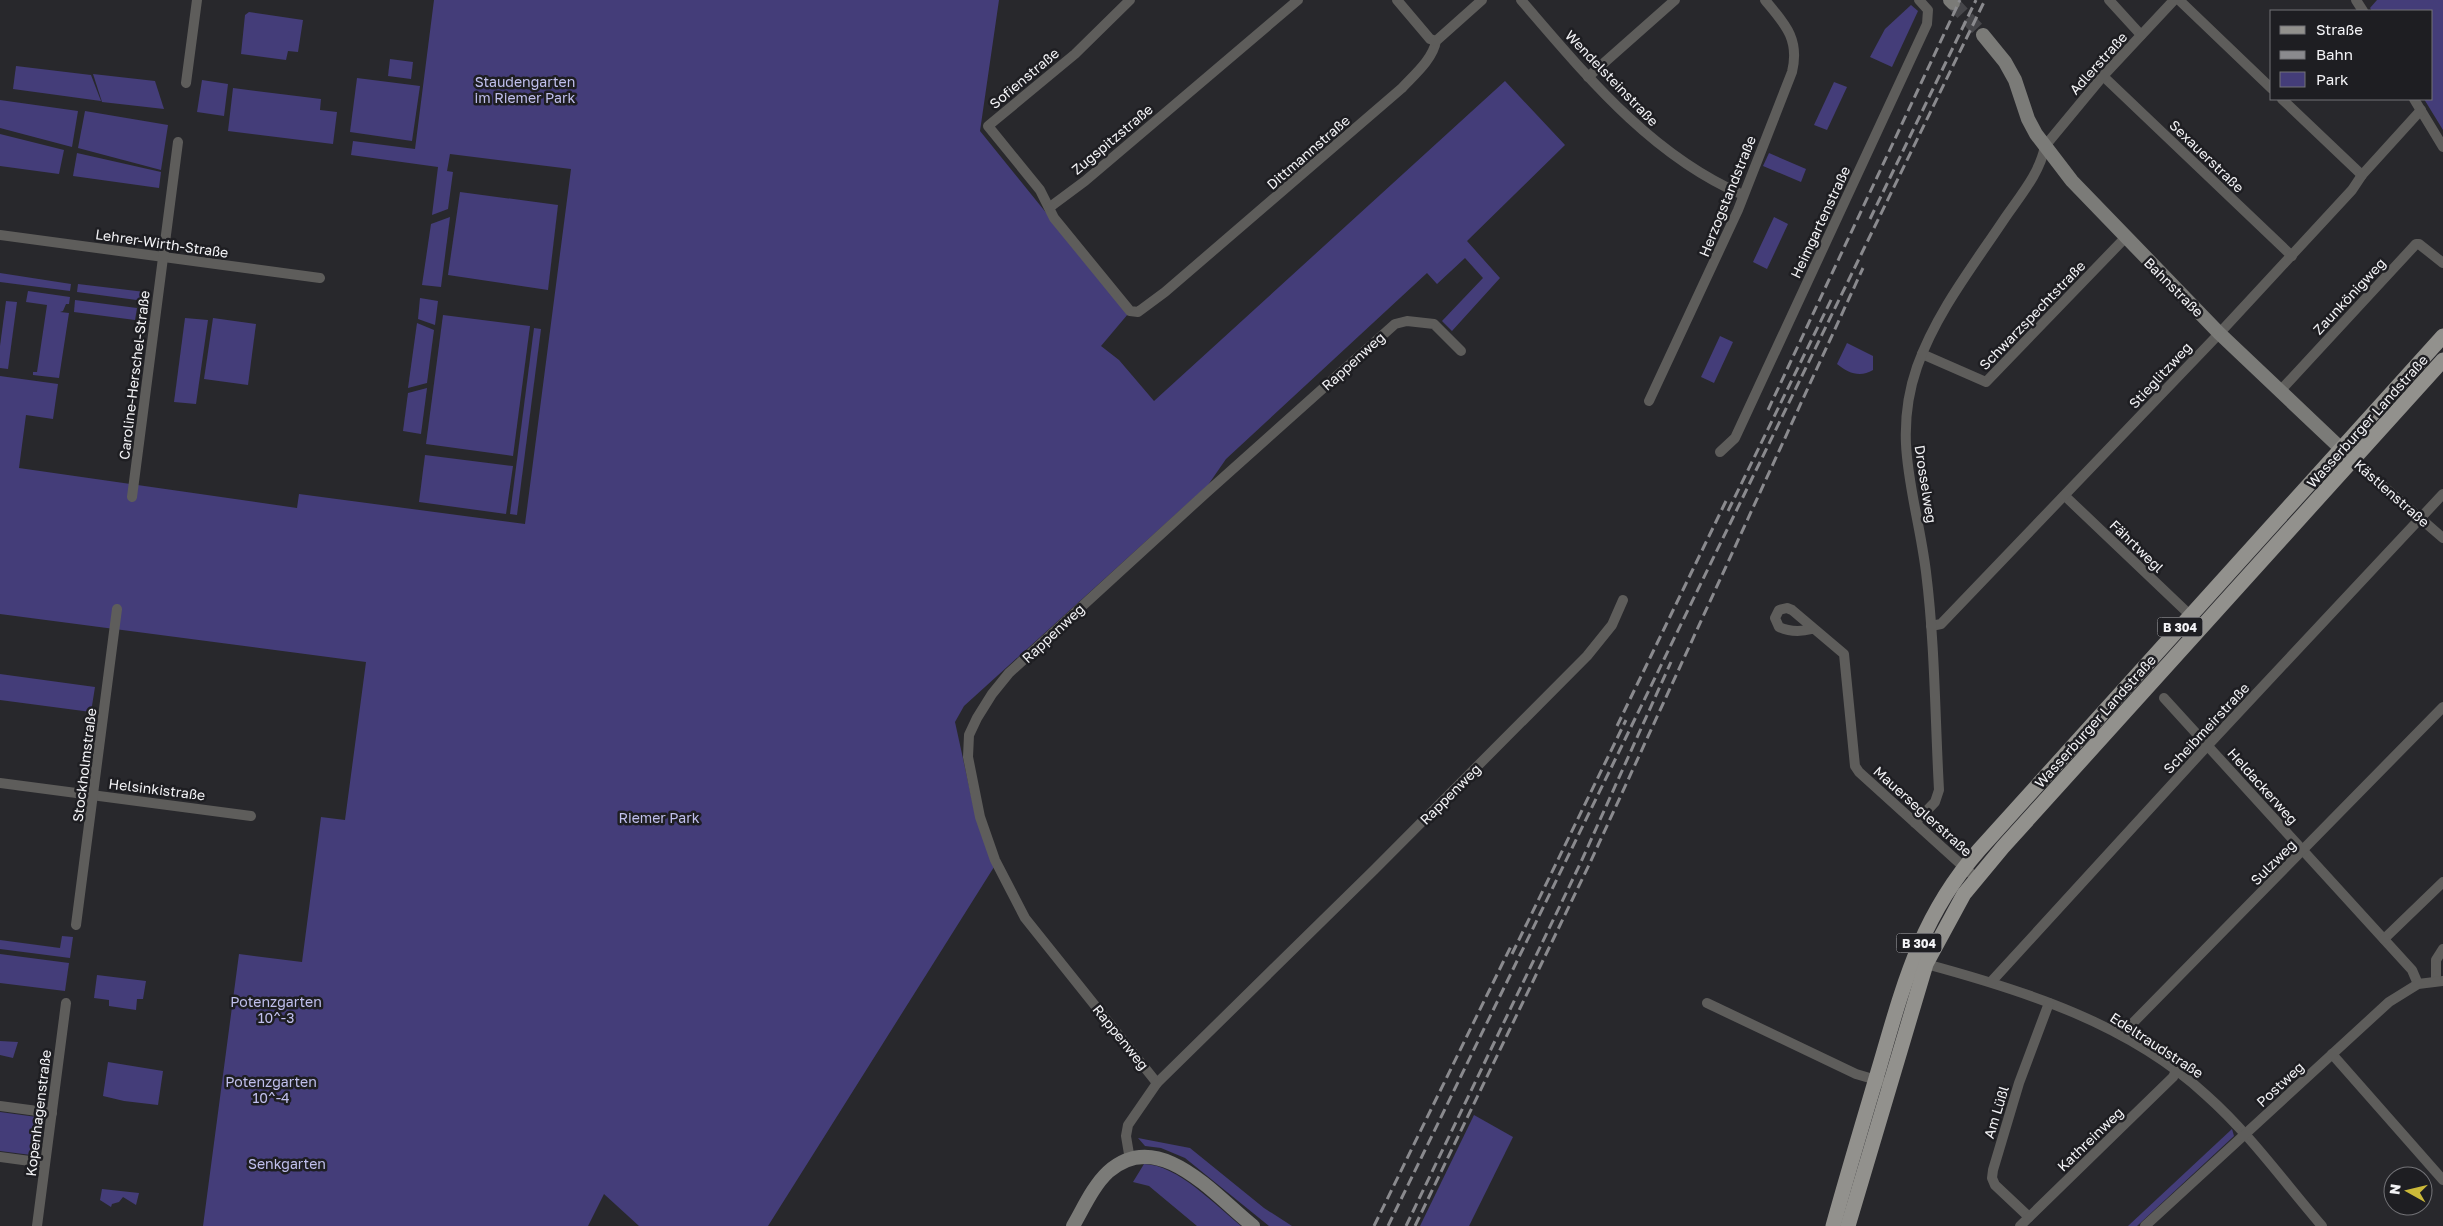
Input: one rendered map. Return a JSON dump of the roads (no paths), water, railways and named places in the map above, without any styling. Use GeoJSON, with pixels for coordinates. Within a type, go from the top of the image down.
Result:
{"type":"FeatureCollection","features":[{"type":"Feature","properties":{"kind":"main road","name":"Wasserburger Landstraße"},"geometry":{"type":"LineString","coordinates":[[1848,1226],[1883,1082],[1901,992],[1917,948],[1936,910],[1964,867],[2443,336]]}},
{"type":"Feature","properties":{"kind":"main road","name":"Wasserburger Landstraße"},"geometry":{"type":"LineString","coordinates":[[1833,1226],[1926,964],[1950,917],[1976,878],[2443,360]]}},
{"type":"Feature","properties":{"kind":"street"},"geometry":{"type":"LineString","coordinates":[[186,83],[197,0]]}},
{"type":"Feature","properties":{"kind":"street","name":"Sofienstraße"},"geometry":{"type":"LineString","coordinates":[[1050,207],[1040,190],[988,126],[1075,54],[1130,0]]}},
{"type":"Feature","properties":{"kind":"street","name":"Zugspitzstraße"},"geometry":{"type":"LineString","coordinates":[[1050,207],[1091,175],[1298,0]]}},
{"type":"Feature","properties":{"kind":"street"},"geometry":{"type":"LineString","coordinates":[[1397,0],[1430,39],[1436,41]]}},
{"type":"Feature","properties":{"kind":"street","name":"Dittmannstraße"},"geometry":{"type":"LineString","coordinates":[[1050,207],[1054,218],[1130,312],[1138,312],[1165,292],[1402,88],[1427,60],[1435,48],[1436,41],[1482,0]]}},
{"type":"Feature","properties":{"kind":"street","name":"Wendelsteinstraße"},"geometry":{"type":"LineString","coordinates":[[1521,0],[1588,77],[1654,141],[1696,169],[1743,195]]}},
{"type":"Feature","properties":{"kind":"street"},"geometry":{"type":"LineString","coordinates":[[1588,77],[1675,0]]}},
{"type":"Feature","properties":{"kind":"street","name":"Herzogstandstraße"},"geometry":{"type":"LineString","coordinates":[[1649,401],[1708,279],[1743,195],[1794,62],[1788,28],[1765,0]]}},
{"type":"Feature","properties":{"kind":"street","name":"Heimgartenstraße"},"geometry":{"type":"LineString","coordinates":[[1720,452],[1735,438],[1927,24],[1928,10],[1919,0]]}},
{"type":"Feature","properties":{"kind":"street"},"geometry":{"type":"LineString","coordinates":[[2109,0],[2141,35]]}},
{"type":"Feature","properties":{"kind":"street","name":"Adlerstraße"},"geometry":{"type":"LineString","coordinates":[[2045,146],[2103,76],[2174,0]]}},
{"type":"Feature","properties":{"kind":"street"},"geometry":{"type":"LineString","coordinates":[[2178,0],[2270,87]]}},
{"type":"Feature","properties":{"kind":"street","name":"Bahnstraße"},"geometry":{"type":"LineString","coordinates":[[1983,35],[2005,62],[2015,80],[2036,134],[2072,181],[2125,238],[2220,333],[2341,449]]}},
{"type":"Feature","properties":{"kind":"street","name":"Sexauerstraße"},"geometry":{"type":"LineString","coordinates":[[2103,76],[2292,256]]}},
{"type":"Feature","properties":{"kind":"street"},"geometry":{"type":"LineString","coordinates":[[2283,100],[2362,175]]}},
{"type":"Feature","properties":{"kind":"street"},"geometry":{"type":"LineString","coordinates":[[2415,100],[2443,146]]}},
{"type":"Feature","properties":{"kind":"street","name":"Stieglitzweg"},"geometry":{"type":"LineString","coordinates":[[1931,626],[1941,624],[2220,333],[2352,190],[2362,175],[2421,110]]}},
{"type":"Feature","properties":{"kind":"street","name":"Caroline-Herschel-Straße"},"geometry":{"type":"LineString","coordinates":[[132,497],[178,142]]}},
{"type":"Feature","properties":{"kind":"street","name":"Drosselweg"},"geometry":{"type":"LineString","coordinates":[[1915,823],[1935,802],[1939,790],[1931,626],[1926,570],[1906,462],[1908,398],[1931,332],[2039,166],[2045,146]]}},
{"type":"Feature","properties":{"kind":"street","name":"Lehrer-Wirth-Straße"},"geometry":{"type":"LineString","coordinates":[[0,235],[320,278]]}},
{"type":"Feature","properties":{"kind":"street","name":"Schwarzspechtstraße"},"geometry":{"type":"LineString","coordinates":[[1922,354],[1986,382],[2125,238]]}},
{"type":"Feature","properties":{"kind":"street","name":"Zaunkönigweg"},"geometry":{"type":"LineString","coordinates":[[2280,391],[2416,244],[2419,244],[2443,263]]}},
{"type":"Feature","properties":{"kind":"street","name":"Rappenweg"},"geometry":{"type":"LineString","coordinates":[[1157,1083],[1025,918],[995,860],[980,817],[968,758],[969,735],[992,694],[1009,673],[1395,324],[1407,321],[1434,324],[1461,351]]}},
{"type":"Feature","properties":{"kind":"street","name":"Kästlenstraße"},"geometry":{"type":"LineString","coordinates":[[2341,449],[2443,538]]}},
{"type":"Feature","properties":{"kind":"street","name":"Scheibmeirstraße"},"geometry":{"type":"LineString","coordinates":[[1991,982],[2208,745],[2443,494]]}},
{"type":"Feature","properties":{"kind":"street","name":"Fährtwegl"},"geometry":{"type":"LineString","coordinates":[[2065,496],[2191,616]]}},
{"type":"Feature","properties":{"kind":"street","name":"Rappenweg"},"geometry":{"type":"LineString","coordinates":[[1130,1160],[1126,1136],[1128,1125],[1157,1083],[1374,870],[1587,656],[1612,625],[1623,600]]}},
{"type":"Feature","properties":{"kind":"street","name":"Stockholmstraße"},"geometry":{"type":"LineString","coordinates":[[76,925],[117,609]]}},
{"type":"Feature","properties":{"kind":"street","name":"Mauerseglerstraße"},"geometry":{"type":"LineString","coordinates":[[1812,629],[1844,654],[1855,766],[1976,878]]}},
{"type":"Feature","properties":{"kind":"street","name":"Heldackerweg"},"geometry":{"type":"LineString","coordinates":[[2164,698],[2412,970],[2418,984]]}},
{"type":"Feature","properties":{"kind":"street","name":"Sulzweg"},"geometry":{"type":"LineString","coordinates":[[2121,1035],[2443,707]]}},
{"type":"Feature","properties":{"kind":"street","name":"Helsinkistraße"},"geometry":{"type":"LineString","coordinates":[[0,783],[252,816]]}},
{"type":"Feature","properties":{"kind":"street"},"geometry":{"type":"LineString","coordinates":[[2384,939],[2443,882]]}},
{"type":"Feature","properties":{"kind":"street"},"geometry":{"type":"LineString","coordinates":[[2440,981],[2436,960],[2443,950]]}},
{"type":"Feature","properties":{"kind":"street","name":"Edeltraudstraße"},"geometry":{"type":"LineString","coordinates":[[1926,964],[1991,982],[2094,1021],[2121,1035],[2176,1071],[2206,1094],[2245,1134],[2322,1226]]}},
{"type":"Feature","properties":{"kind":"street","name":"Postweg"},"geometry":{"type":"LineString","coordinates":[[2146,1226],[2389,1002],[2418,984],[2440,981]]}},
{"type":"Feature","properties":{"kind":"street","name":"Kopenhagenstraße"},"geometry":{"type":"LineString","coordinates":[[37,1226],[66,1003]]}},
{"type":"Feature","properties":{"kind":"street"},"geometry":{"type":"LineString","coordinates":[[1706,1003],[1856,1074],[1883,1082]]}},
{"type":"Feature","properties":{"kind":"street","name":"Am Lüßl"},"geometry":{"type":"LineString","coordinates":[[2029,1217],[1995,1185],[1992,1178],[2020,1083],[2049,1003]]}},
{"type":"Feature","properties":{"kind":"street"},"geometry":{"type":"LineString","coordinates":[[2332,1054],[2443,1180]]}},
{"type":"Feature","properties":{"kind":"street","name":"Kathreinweg"},"geometry":{"type":"LineString","coordinates":[[2020,1226],[2173,1077],[2176,1071]]}},
{"type":"Feature","properties":{"kind":"street"},"geometry":{"type":"LineString","coordinates":[[0,1106],[52,1113]]}},
{"type":"Feature","properties":{"kind":"street"},"geometry":{"type":"LineString","coordinates":[[1073,1226],[1102,1178],[1114,1168],[1130,1160],[1151,1156],[1171,1162],[1254,1226]]}},
{"type":"Feature","properties":{"kind":"street"},"geometry":{"type":"LineString","coordinates":[[0,1157],[45,1163]]}},
{"type":"Feature","properties":{"kind":"tunnel"},"geometry":{"type":"LineString","coordinates":[[1953,3],[1983,35]]}},
{"type":"Feature","properties":{"kind":"railway"},"geometry":{"type":"LineString","coordinates":[[1768,410],[1960,0]]}},
{"type":"Feature","properties":{"kind":"railway"},"geometry":{"type":"LineString","coordinates":[[1870,219],[1976,0]]}},
{"type":"Feature","properties":{"kind":"railway"},"geometry":{"type":"LineString","coordinates":[[1388,1226],[1985,0]]}},
{"type":"Feature","properties":{"kind":"railway"},"geometry":{"type":"LineString","coordinates":[[1415,1226],[1589,865],[1863,268]]}},
{"type":"Feature","properties":{"kind":"railway"},"geometry":{"type":"LineString","coordinates":[[1728,511],[1832,298]]}},
{"type":"Feature","properties":{"kind":"railway"},"geometry":{"type":"LineString","coordinates":[[1617,726],[1726,501]]}},
{"type":"Feature","properties":{"kind":"railway"},"geometry":{"type":"LineString","coordinates":[[1406,1226],[1581,862],[1671,662]]}},
{"type":"Feature","properties":{"kind":"railway"},"geometry":{"type":"LineString","coordinates":[[1512,954],[1626,720]]}},
{"type":"Feature","properties":{"kind":"railway"},"geometry":{"type":"LineString","coordinates":[[1374,1226],[1512,944]]}},
{"type":"Feature","properties":{"kind":"park label","name":"Staudengarten im Riemer Park"},"geometry":{"type":"Point","coordinates":[525,89]}},
{"type":"Feature","properties":{"kind":"park label","name":"Riemer Park"},"geometry":{"type":"Point","coordinates":[659,817]}},
{"type":"Feature","properties":{"kind":"park label","name":"Potenzgarten 10^-3"},"geometry":{"type":"Point","coordinates":[276,1010]}},
{"type":"Feature","properties":{"kind":"park label","name":"Potenzgarten 10^-4"},"geometry":{"type":"Point","coordinates":[271,1090]}},
{"type":"Feature","properties":{"kind":"park label","name":"Senkgarten"},"geometry":{"type":"Point","coordinates":[287,1163]}}]}
